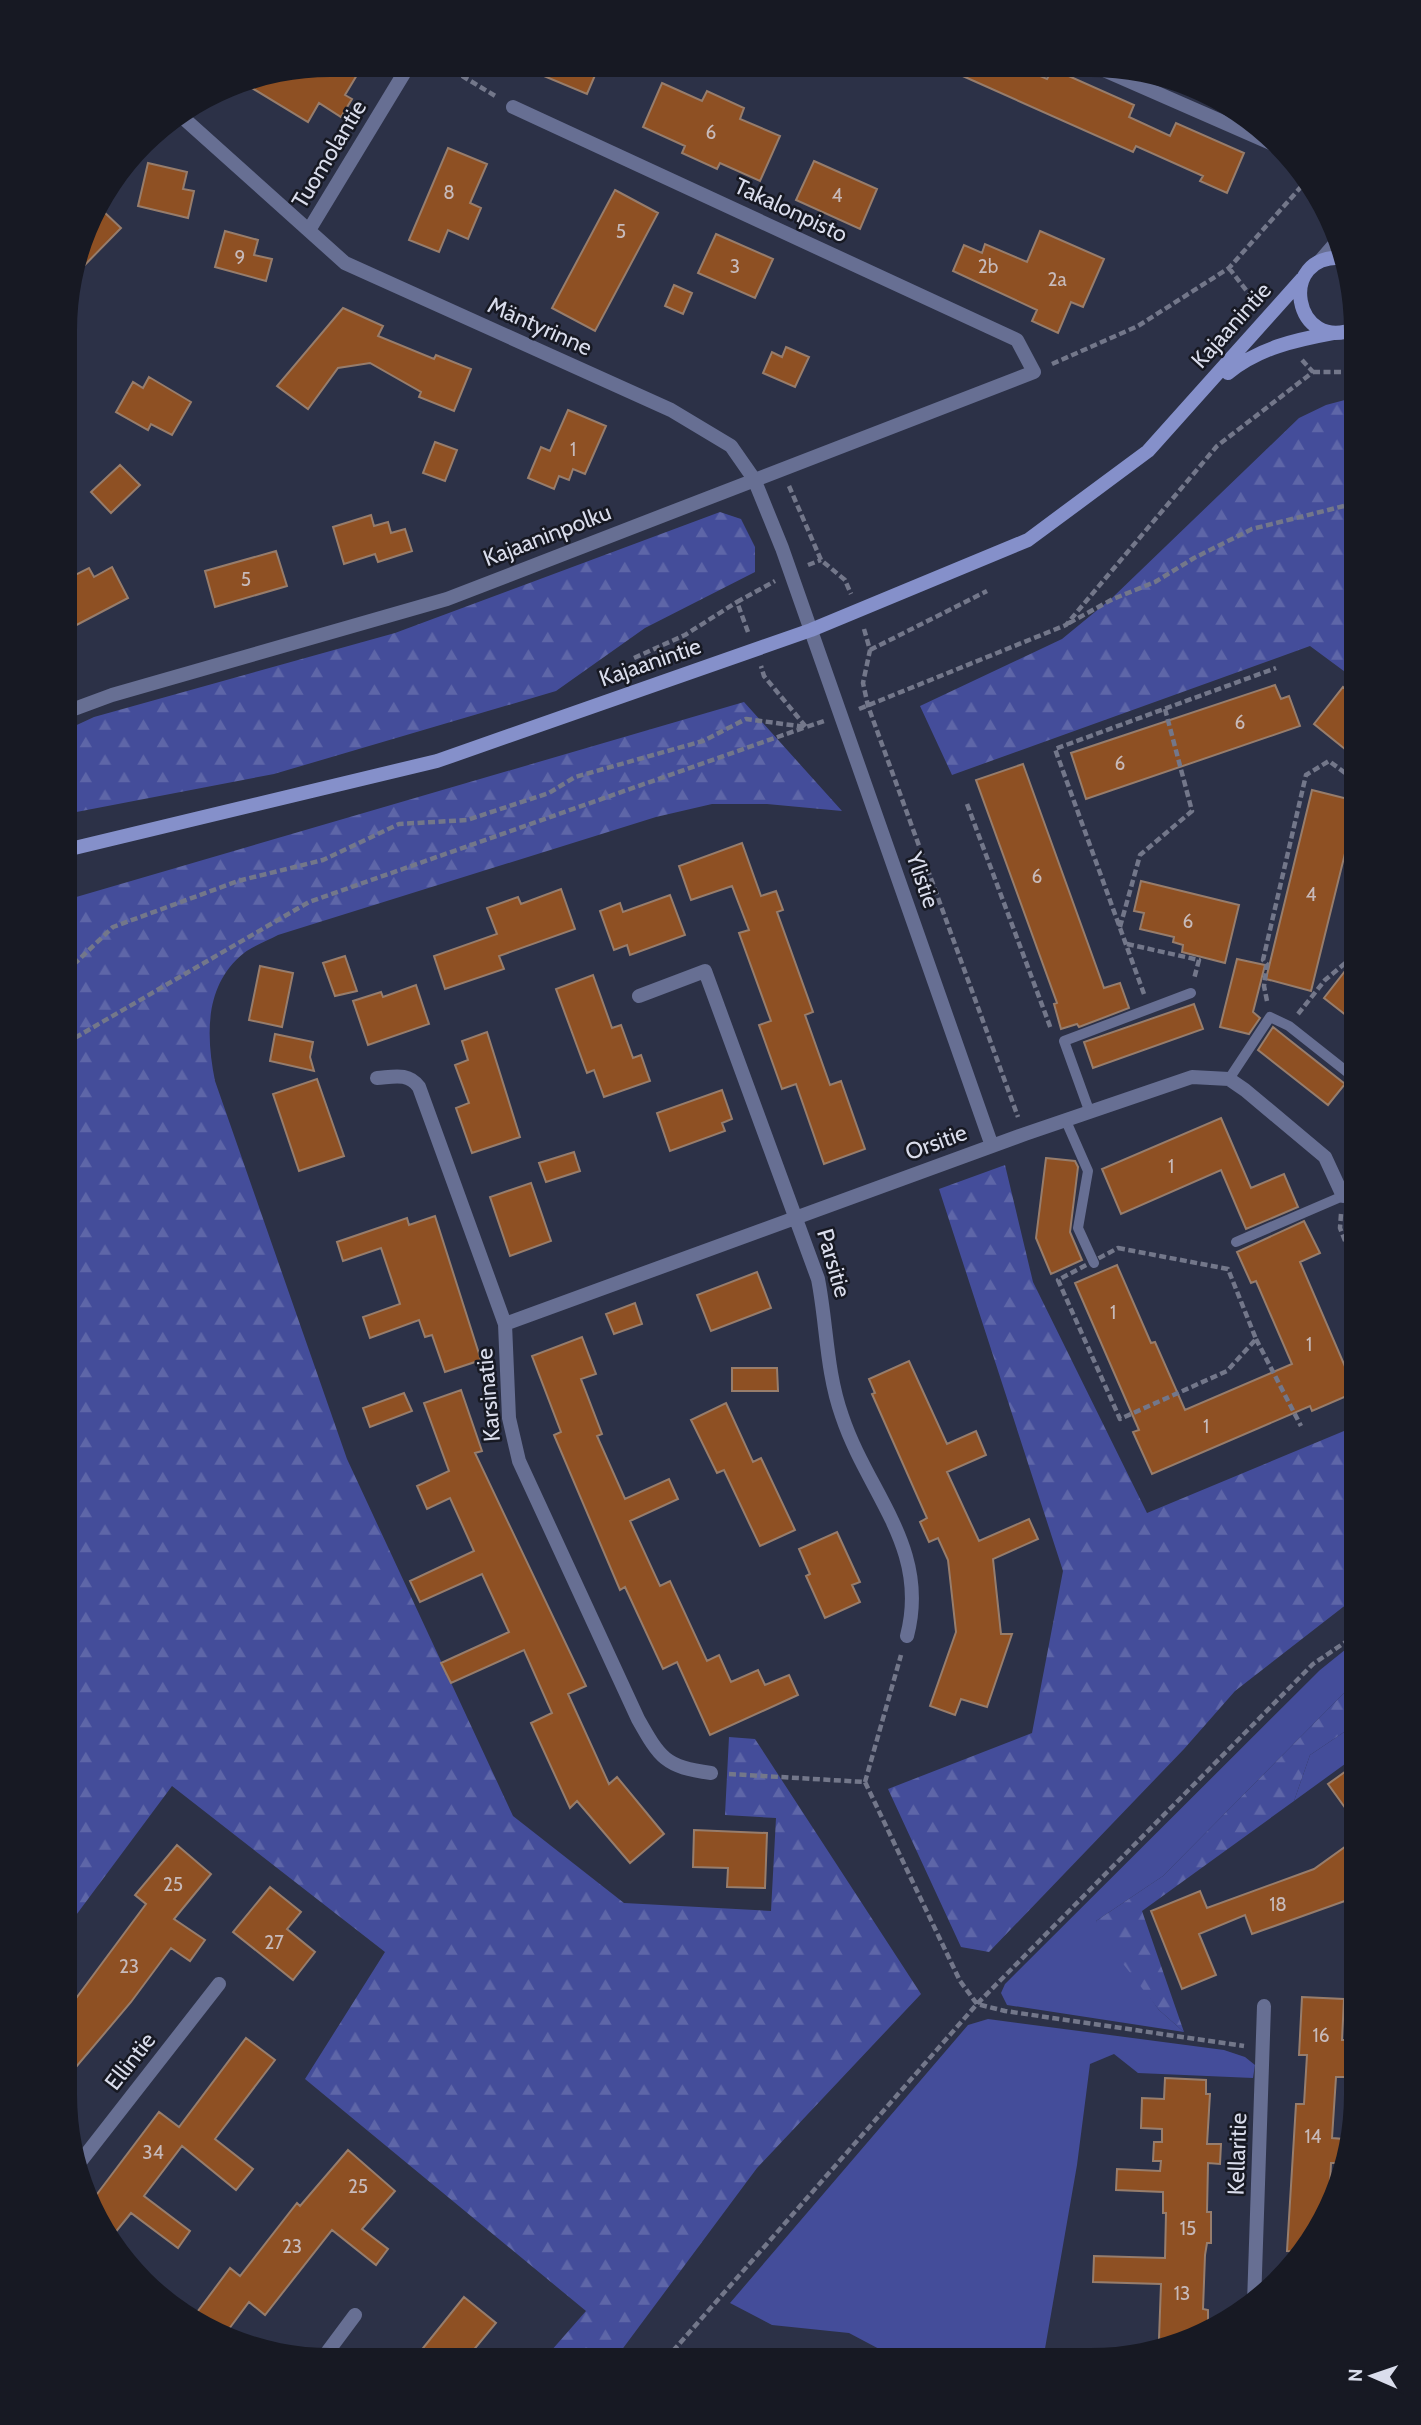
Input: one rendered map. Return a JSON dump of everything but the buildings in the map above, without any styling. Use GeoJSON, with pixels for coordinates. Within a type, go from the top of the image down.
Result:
{"type":"FeatureCollection","features":[{"type":"Feature","properties":{"kind":"main road"},"geometry":{"type":"LineString","coordinates":[[1320,261],[1334,259]]}},
{"type":"Feature","properties":{"kind":"main road","name":"Kajaanintie"},"geometry":{"type":"LineString","coordinates":[[77,847],[437,761],[811,630],[1028,540],[1148,451],[1320,261]]}},
{"type":"Feature","properties":{"kind":"main road"},"geometry":{"type":"LineString","coordinates":[[1302,279],[1299,292],[1302,310],[1310,321],[1333,333]]}},
{"type":"Feature","properties":{"kind":"main road","name":"Kajaanintie"},"geometry":{"type":"LineString","coordinates":[[1194,401],[1239,364],[1286,341],[1344,331]]}},
{"type":"Feature","properties":{"kind":"street","name":"Tuomolantie"},"geometry":{"type":"LineString","coordinates":[[309,230],[402,77]]}},
{"type":"Feature","properties":{"kind":"street"},"geometry":{"type":"LineString","coordinates":[[1128,80],[1251,134]]}},
{"type":"Feature","properties":{"kind":"street","name":"Takalonpisto"},"geometry":{"type":"LineString","coordinates":[[513,107],[1017,340],[1034,372]]}},
{"type":"Feature","properties":{"kind":"street","name":"Mäntyrinne"},"geometry":{"type":"LineString","coordinates":[[187,122],[345,264],[671,410],[731,446],[754,479],[811,630]]}},
{"type":"Feature","properties":{"kind":"street"},"geometry":{"type":"LineString","coordinates":[[1320,261],[1331,248]]}},
{"type":"Feature","properties":{"kind":"street","name":"Kajaaninpolku"},"geometry":{"type":"LineString","coordinates":[[77,708],[112,695],[447,599],[1034,372]]}},
{"type":"Feature","properties":{"kind":"street","name":"Ylistie"},"geometry":{"type":"LineString","coordinates":[[811,630],[992,1146]]}},
{"type":"Feature","properties":{"kind":"street","name":"Parsitie"},"geometry":{"type":"LineString","coordinates":[[639,996],[705,971],[818,1279],[829,1374],[842,1419],[905,1549],[913,1580],[913,1613],[907,1636]]}},
{"type":"Feature","properties":{"kind":"street","name":"Karsinatie"},"geometry":{"type":"LineString","coordinates":[[377,1078],[403,1076],[413,1079],[419,1087],[505,1324],[509,1418],[512,1439],[524,1474],[638,1719],[655,1749],[668,1763],[711,1773]]}},
{"type":"Feature","properties":{"kind":"street","name":"Orsitie"},"geometry":{"type":"LineString","coordinates":[[505,1324],[1025,1134],[1178,1081],[1206,1076],[1229,1079]]}},
{"type":"Feature","properties":{"kind":"street"},"geometry":{"type":"LineString","coordinates":[[1229,1079],[1325,1157],[1343,1196]]}},
{"type":"Feature","properties":{"kind":"street","name":"Ellintie"},"geometry":{"type":"LineString","coordinates":[[85,2155],[219,1984]]}},
{"type":"Feature","properties":{"kind":"street","name":"Kellaritie"},"geometry":{"type":"LineString","coordinates":[[1255,2288],[1264,2006]]}},
{"type":"Feature","properties":{"kind":"street"},"geometry":{"type":"LineString","coordinates":[[330,2348],[355,2315]]}},
{"type":"Feature","properties":{"kind":"lane"},"geometry":{"type":"LineString","coordinates":[[1090,1113],[1064,1041],[1191,993]]}},
{"type":"Feature","properties":{"kind":"lane"},"geometry":{"type":"LineString","coordinates":[[1229,1079],[1270,1017],[1289,1026],[1344,1070]]}},
{"type":"Feature","properties":{"kind":"lane"},"geometry":{"type":"LineString","coordinates":[[1066,1121],[1088,1171],[1078,1228],[1094,1263]]}},
{"type":"Feature","properties":{"kind":"lane"},"geometry":{"type":"LineString","coordinates":[[1236,1242],[1343,1196]]}},
{"type":"Feature","properties":{"kind":"path"},"geometry":{"type":"LineString","coordinates":[[464,77],[513,107]]}},
{"type":"Feature","properties":{"kind":"path"},"geometry":{"type":"LineString","coordinates":[[1034,372],[1138,326],[1229,268],[1300,188]]}},
{"type":"Feature","properties":{"kind":"path"},"geometry":{"type":"LineString","coordinates":[[1229,268],[1268,319]]}},
{"type":"Feature","properties":{"kind":"path"},"geometry":{"type":"LineString","coordinates":[[1286,341],[1313,372]]}},
{"type":"Feature","properties":{"kind":"path"},"geometry":{"type":"LineString","coordinates":[[1066,625],[1217,446],[1313,372],[1344,372]]}},
{"type":"Feature","properties":{"kind":"path"},"geometry":{"type":"LineString","coordinates":[[782,468],[821,560],[845,580],[859,610],[870,650],[863,682],[869,706],[1025,1134]]}},
{"type":"Feature","properties":{"kind":"path"},"geometry":{"type":"LineString","coordinates":[[77,1038],[309,902],[869,706],[1066,625],[1113,598],[1155,582],[1194,558],[1252,529],[1344,506]]}},
{"type":"Feature","properties":{"kind":"path"},"geometry":{"type":"LineString","coordinates":[[634,658],[685,635],[737,602],[821,560]]}},
{"type":"Feature","properties":{"kind":"path"},"geometry":{"type":"LineString","coordinates":[[870,650],[908,634],[987,591]]}},
{"type":"Feature","properties":{"kind":"path"},"geometry":{"type":"LineString","coordinates":[[737,602],[764,676],[806,727]]}},
{"type":"Feature","properties":{"kind":"path"},"geometry":{"type":"LineString","coordinates":[[1149,1008],[1055,749],[1276,668]]}},
{"type":"Feature","properties":{"kind":"path"},"geometry":{"type":"LineString","coordinates":[[1120,928],[1140,855],[1192,811],[1165,709]]}},
{"type":"Feature","properties":{"kind":"path"},"geometry":{"type":"LineString","coordinates":[[77,961],[113,927],[238,881],[323,860],[399,824],[467,820],[549,793],[575,777],[703,741],[746,719],[806,727]]}},
{"type":"Feature","properties":{"kind":"path"},"geometry":{"type":"LineString","coordinates":[[1270,1017],[1264,986],[1267,964],[1263,960],[1306,775],[1329,761],[1344,772]]}},
{"type":"Feature","properties":{"kind":"path"},"geometry":{"type":"LineString","coordinates":[[967,804],[1053,1034],[1064,1041]]}},
{"type":"Feature","properties":{"kind":"path"},"geometry":{"type":"LineString","coordinates":[[1126,944],[1199,960],[1191,993]]}},
{"type":"Feature","properties":{"kind":"path"},"geometry":{"type":"LineString","coordinates":[[1289,1026],[1325,980],[1344,964]]}},
{"type":"Feature","properties":{"kind":"path"},"geometry":{"type":"LineString","coordinates":[[1343,1196],[1340,1228],[1344,1238]]}},
{"type":"Feature","properties":{"kind":"path"},"geometry":{"type":"LineString","coordinates":[[1256,1339],[1227,1371],[1120,1419],[1058,1280],[1118,1248],[1228,1269],[1256,1339],[1301,1426]]}},
{"type":"Feature","properties":{"kind":"path"},"geometry":{"type":"LineString","coordinates":[[907,1636],[865,1782],[960,1981],[976,2004],[1004,2011],[1263,2048]]}},
{"type":"Feature","properties":{"kind":"path"},"geometry":{"type":"LineString","coordinates":[[676,2348],[976,2004],[1312,1664],[1344,1643]]}},
{"type":"Feature","properties":{"kind":"path"},"geometry":{"type":"LineString","coordinates":[[711,1773],[865,1782]]}},
{"type":"Feature","properties":{"kind":"green space"},"geometry":{"type":"Polygon","coordinates":[[[1344,400],[1344,671],[1310,646],[952,775],[920,706],[1062,639],[1112,598],[1299,418],[1326,405],[1344,400]]]}},
{"type":"Feature","properties":{"kind":"green space"},"geometry":{"type":"Polygon","coordinates":[[[720,512],[741,519],[755,547],[755,572],[645,628],[556,691],[274,774],[77,812],[77,725],[94,717],[395,633],[720,512]]]}},
{"type":"Feature","properties":{"kind":"green space"},"geometry":{"type":"Polygon","coordinates":[[[744,702],[842,811],[767,804],[712,804],[656,817],[278,935],[248,950],[231,966],[221,980],[211,1012],[210,1047],[215,1081],[347,1459],[513,1816],[624,1903],[771,1911],[776,1818],[725,1815],[729,1737],[755,1739],[921,1994],[757,2168],[623,2348],[554,2348],[586,2311],[305,2079],[385,1952],[172,1786],[77,1914],[77,897],[744,702]]]}},
{"type":"Feature","properties":{"kind":"green space"},"geometry":{"type":"Polygon","coordinates":[[[1005,1165],[1033,1282],[1147,1513],[1344,1431],[1344,1606],[1235,1691],[1184,1749],[989,1952],[961,1947],[888,1789],[1032,1733],[1063,1571],[939,1189],[1005,1165]]]}},
{"type":"Feature","properties":{"kind":"green space"},"geometry":{"type":"Polygon","coordinates":[[[1344,1651],[1344,1693],[1163,1876],[1096,1921],[1159,2010],[1184,2032],[1007,2005],[1001,1993],[1005,1984],[1320,1670],[1344,1651]]]}},
{"type":"Feature","properties":{"kind":"green space"},"geometry":{"type":"Polygon","coordinates":[[[1344,1693],[1344,1732],[1310,1755],[1294,1801],[1142,1911],[1184,2032],[1159,2010],[1100,1934],[1096,1921],[1163,1876],[1344,1693]]]}},
{"type":"Feature","properties":{"kind":"green space"},"geometry":{"type":"Polygon","coordinates":[[[1344,1732],[1344,1765],[1294,1801],[1310,1755],[1344,1732]]]}},
{"type":"Feature","properties":{"kind":"green space"},"geometry":{"type":"Polygon","coordinates":[[[988,2019],[1224,2050],[1245,2057],[1255,2065],[1253,2078],[1138,2073],[1114,2054],[1090,2064],[1077,2165],[1045,2348],[877,2348],[849,2333],[772,2325],[730,2303],[968,2025],[988,2019]]]}}]}
